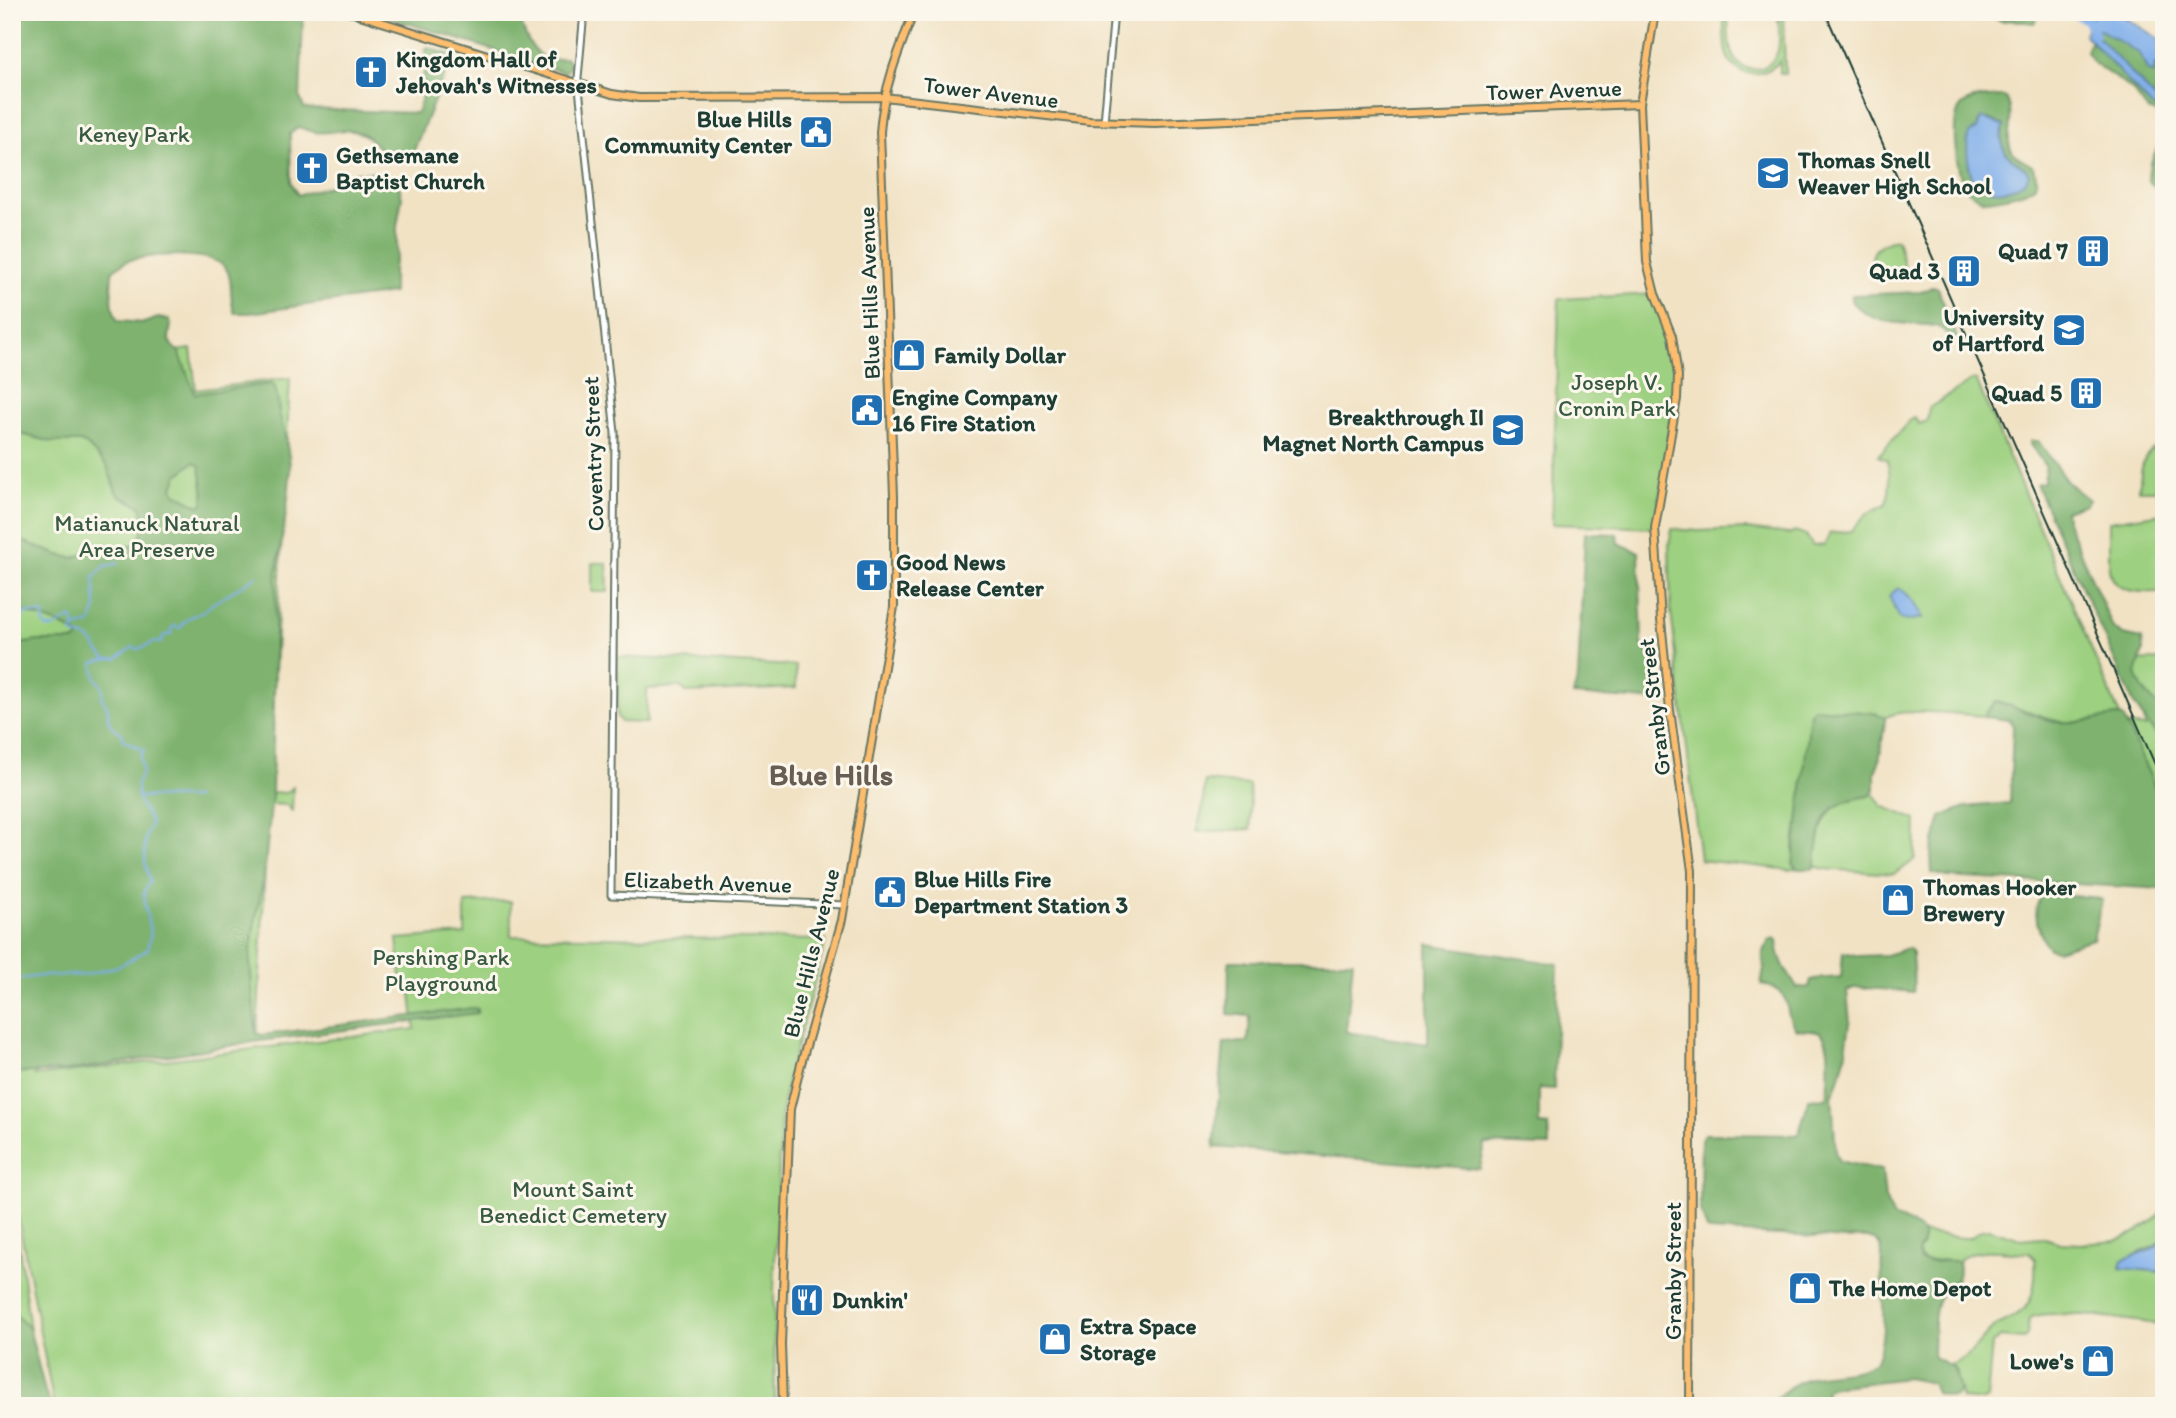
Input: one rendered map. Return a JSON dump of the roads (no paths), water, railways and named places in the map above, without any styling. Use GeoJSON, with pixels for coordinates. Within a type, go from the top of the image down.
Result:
{"type":"FeatureCollection","features":[{"type":"Feature","properties":{"kind":"main road","name":"Tower Avenue"},"geometry":{"type":"LineString","coordinates":[[350,12],[612,94],[639,98],[884,97],[1104,122],[1189,122],[1640,104]]}},
{"type":"Feature","properties":{"kind":"main road","name":"Blue Hills Avenue"},"geometry":{"type":"LineString","coordinates":[[783,1406],[782,1310],[790,1109],[845,905],[894,607],[895,501],[880,132],[884,97],[914,12]]}},
{"type":"Feature","properties":{"kind":"main road","name":"Granby Street"},"geometry":{"type":"LineString","coordinates":[[1656,12],[1640,104],[1647,262],[1655,294],[1671,336],[1678,376],[1677,399],[1658,502],[1656,528],[1670,712],[1692,871],[1690,1406]]}},
{"type":"Feature","properties":{"kind":"street","name":"Coventry Street"},"geometry":{"type":"LineString","coordinates":[[584,12],[579,84],[615,433],[611,895]]}},
{"type":"Feature","properties":{"kind":"street"},"geometry":{"type":"LineString","coordinates":[[1104,122],[1114,12]]}},
{"type":"Feature","properties":{"kind":"street","name":"Elizabeth Avenue"},"geometry":{"type":"LineString","coordinates":[[611,895],[845,905]]}},
{"type":"Feature","properties":{"kind":"water"},"geometry":{"type":"Polygon","coordinates":[[[2095,12],[2116,12],[2164,42],[2164,69],[2155,65],[2154,74],[2147,71],[2140,54],[2099,29],[2095,34],[2154,97],[2164,98],[2164,108],[2152,107],[2084,34],[2095,12]]]}},
{"type":"Feature","properties":{"kind":"water"},"geometry":{"type":"Polygon","coordinates":[[[1981,118],[2004,125],[2001,139],[2006,154],[2029,172],[2027,179],[2021,184],[1995,190],[1974,183],[1967,146],[1969,133],[1977,129],[1981,118]]]}},
{"type":"Feature","properties":{"kind":"water"},"geometry":{"type":"Polygon","coordinates":[[[1898,588],[1913,601],[1922,618],[1907,621],[1900,619],[1889,596],[1898,588]]]}},
{"type":"Feature","properties":{"kind":"water"},"geometry":{"type":"Polygon","coordinates":[[[2164,1240],[2164,1272],[2120,1268],[2122,1260],[2150,1250],[2164,1240]]]}},
{"type":"Feature","properties":{"kind":"waterway"},"geometry":{"type":"LineString","coordinates":[[2072,12],[2087,19],[2095,34]]}},
{"type":"Feature","properties":{"kind":"waterway"},"geometry":{"type":"LineString","coordinates":[[12,615],[23,617],[24,613],[44,614],[46,628],[53,628],[70,618],[73,618],[75,628],[91,623],[96,608],[94,577],[105,566],[119,563]]}},
{"type":"Feature","properties":{"kind":"waterway"},"geometry":{"type":"LineString","coordinates":[[108,659],[117,659],[133,647],[138,649],[155,642],[161,643],[163,636],[172,634],[171,629],[174,626],[180,628],[188,619],[257,576]]}},
{"type":"Feature","properties":{"kind":"waterway"},"geometry":{"type":"LineString","coordinates":[[12,980],[84,975],[119,966],[147,950],[151,934],[144,892],[150,881],[145,863],[145,840],[151,822],[139,802],[136,784],[143,772],[140,757],[144,750],[123,740],[122,733],[111,726],[108,709],[102,698],[103,688],[96,678],[93,663],[107,659],[88,638],[74,635],[72,632],[75,628]]}},
{"type":"Feature","properties":{"kind":"waterway"},"geometry":{"type":"LineString","coordinates":[[140,797],[196,798]]}},
{"type":"Feature","properties":{"kind":"railway"},"geometry":{"type":"LineString","coordinates":[[1825,12],[2164,785]]}},
{"type":"Feature","properties":{"kind":"place","name":"Kingdom Hall of Jehovah's Witnesses"},"geometry":{"type":"Point","coordinates":[371,72]}},
{"type":"Feature","properties":{"kind":"place","name":"Blue Hills Community Center"},"geometry":{"type":"Point","coordinates":[816,132]}},
{"type":"Feature","properties":{"kind":"place","name":"Gethsemane Baptist Church"},"geometry":{"type":"Point","coordinates":[312,168]}},
{"type":"Feature","properties":{"kind":"place","name":"Thomas Snell Weaver High School"},"geometry":{"type":"Point","coordinates":[1773,173]}},
{"type":"Feature","properties":{"kind":"place","name":"Quad 7"},"geometry":{"type":"Point","coordinates":[2093,251]}},
{"type":"Feature","properties":{"kind":"place","name":"Quad 3"},"geometry":{"type":"Point","coordinates":[1964,271]}},
{"type":"Feature","properties":{"kind":"place","name":"University of Hartford"},"geometry":{"type":"Point","coordinates":[2069,330]}},
{"type":"Feature","properties":{"kind":"place","name":"Family Dollar"},"geometry":{"type":"Point","coordinates":[909,355]}},
{"type":"Feature","properties":{"kind":"place","name":"Quad 5"},"geometry":{"type":"Point","coordinates":[2086,393]}},
{"type":"Feature","properties":{"kind":"place","name":"Engine Company 16 Fire Station"},"geometry":{"type":"Point","coordinates":[867,410]}},
{"type":"Feature","properties":{"kind":"place","name":"Breakthrough II Magnet North Campus"},"geometry":{"type":"Point","coordinates":[1508,430]}},
{"type":"Feature","properties":{"kind":"place","name":"Good News Release Center"},"geometry":{"type":"Point","coordinates":[872,575]}},
{"type":"Feature","properties":{"kind":"place","name":"Blue Hills Fire Department Station 3"},"geometry":{"type":"Point","coordinates":[890,892]}},
{"type":"Feature","properties":{"kind":"place","name":"Thomas Hooker Brewery"},"geometry":{"type":"Point","coordinates":[1898,900]}},
{"type":"Feature","properties":{"kind":"place","name":"The Home Depot"},"geometry":{"type":"Point","coordinates":[1805,1288]}},
{"type":"Feature","properties":{"kind":"place","name":"Dunkin'"},"geometry":{"type":"Point","coordinates":[807,1300]}},
{"type":"Feature","properties":{"kind":"place","name":"Extra Space Storage"},"geometry":{"type":"Point","coordinates":[1055,1339]}},
{"type":"Feature","properties":{"kind":"place","name":"Lowe's"},"geometry":{"type":"Point","coordinates":[2098,1361]}},
{"type":"Feature","properties":{"kind":"district","name":"Blue Hills"},"geometry":{"type":"Point","coordinates":[831,775]}},
{"type":"Feature","properties":{"kind":"park label","name":"Keney Park"},"geometry":{"type":"Point","coordinates":[134,134]}},
{"type":"Feature","properties":{"kind":"park label","name":"Joseph V. Cronin Park"},"geometry":{"type":"Point","coordinates":[1617,395]}},
{"type":"Feature","properties":{"kind":"park label","name":"Matianuck Natural Area Preserve"},"geometry":{"type":"Point","coordinates":[147,536]}},
{"type":"Feature","properties":{"kind":"park label","name":"Pershing Park Playground"},"geometry":{"type":"Point","coordinates":[441,970]}},
{"type":"Feature","properties":{"kind":"park label","name":"Mount Saint Benedict Cemetery"},"geometry":{"type":"Point","coordinates":[573,1202]}}]}
